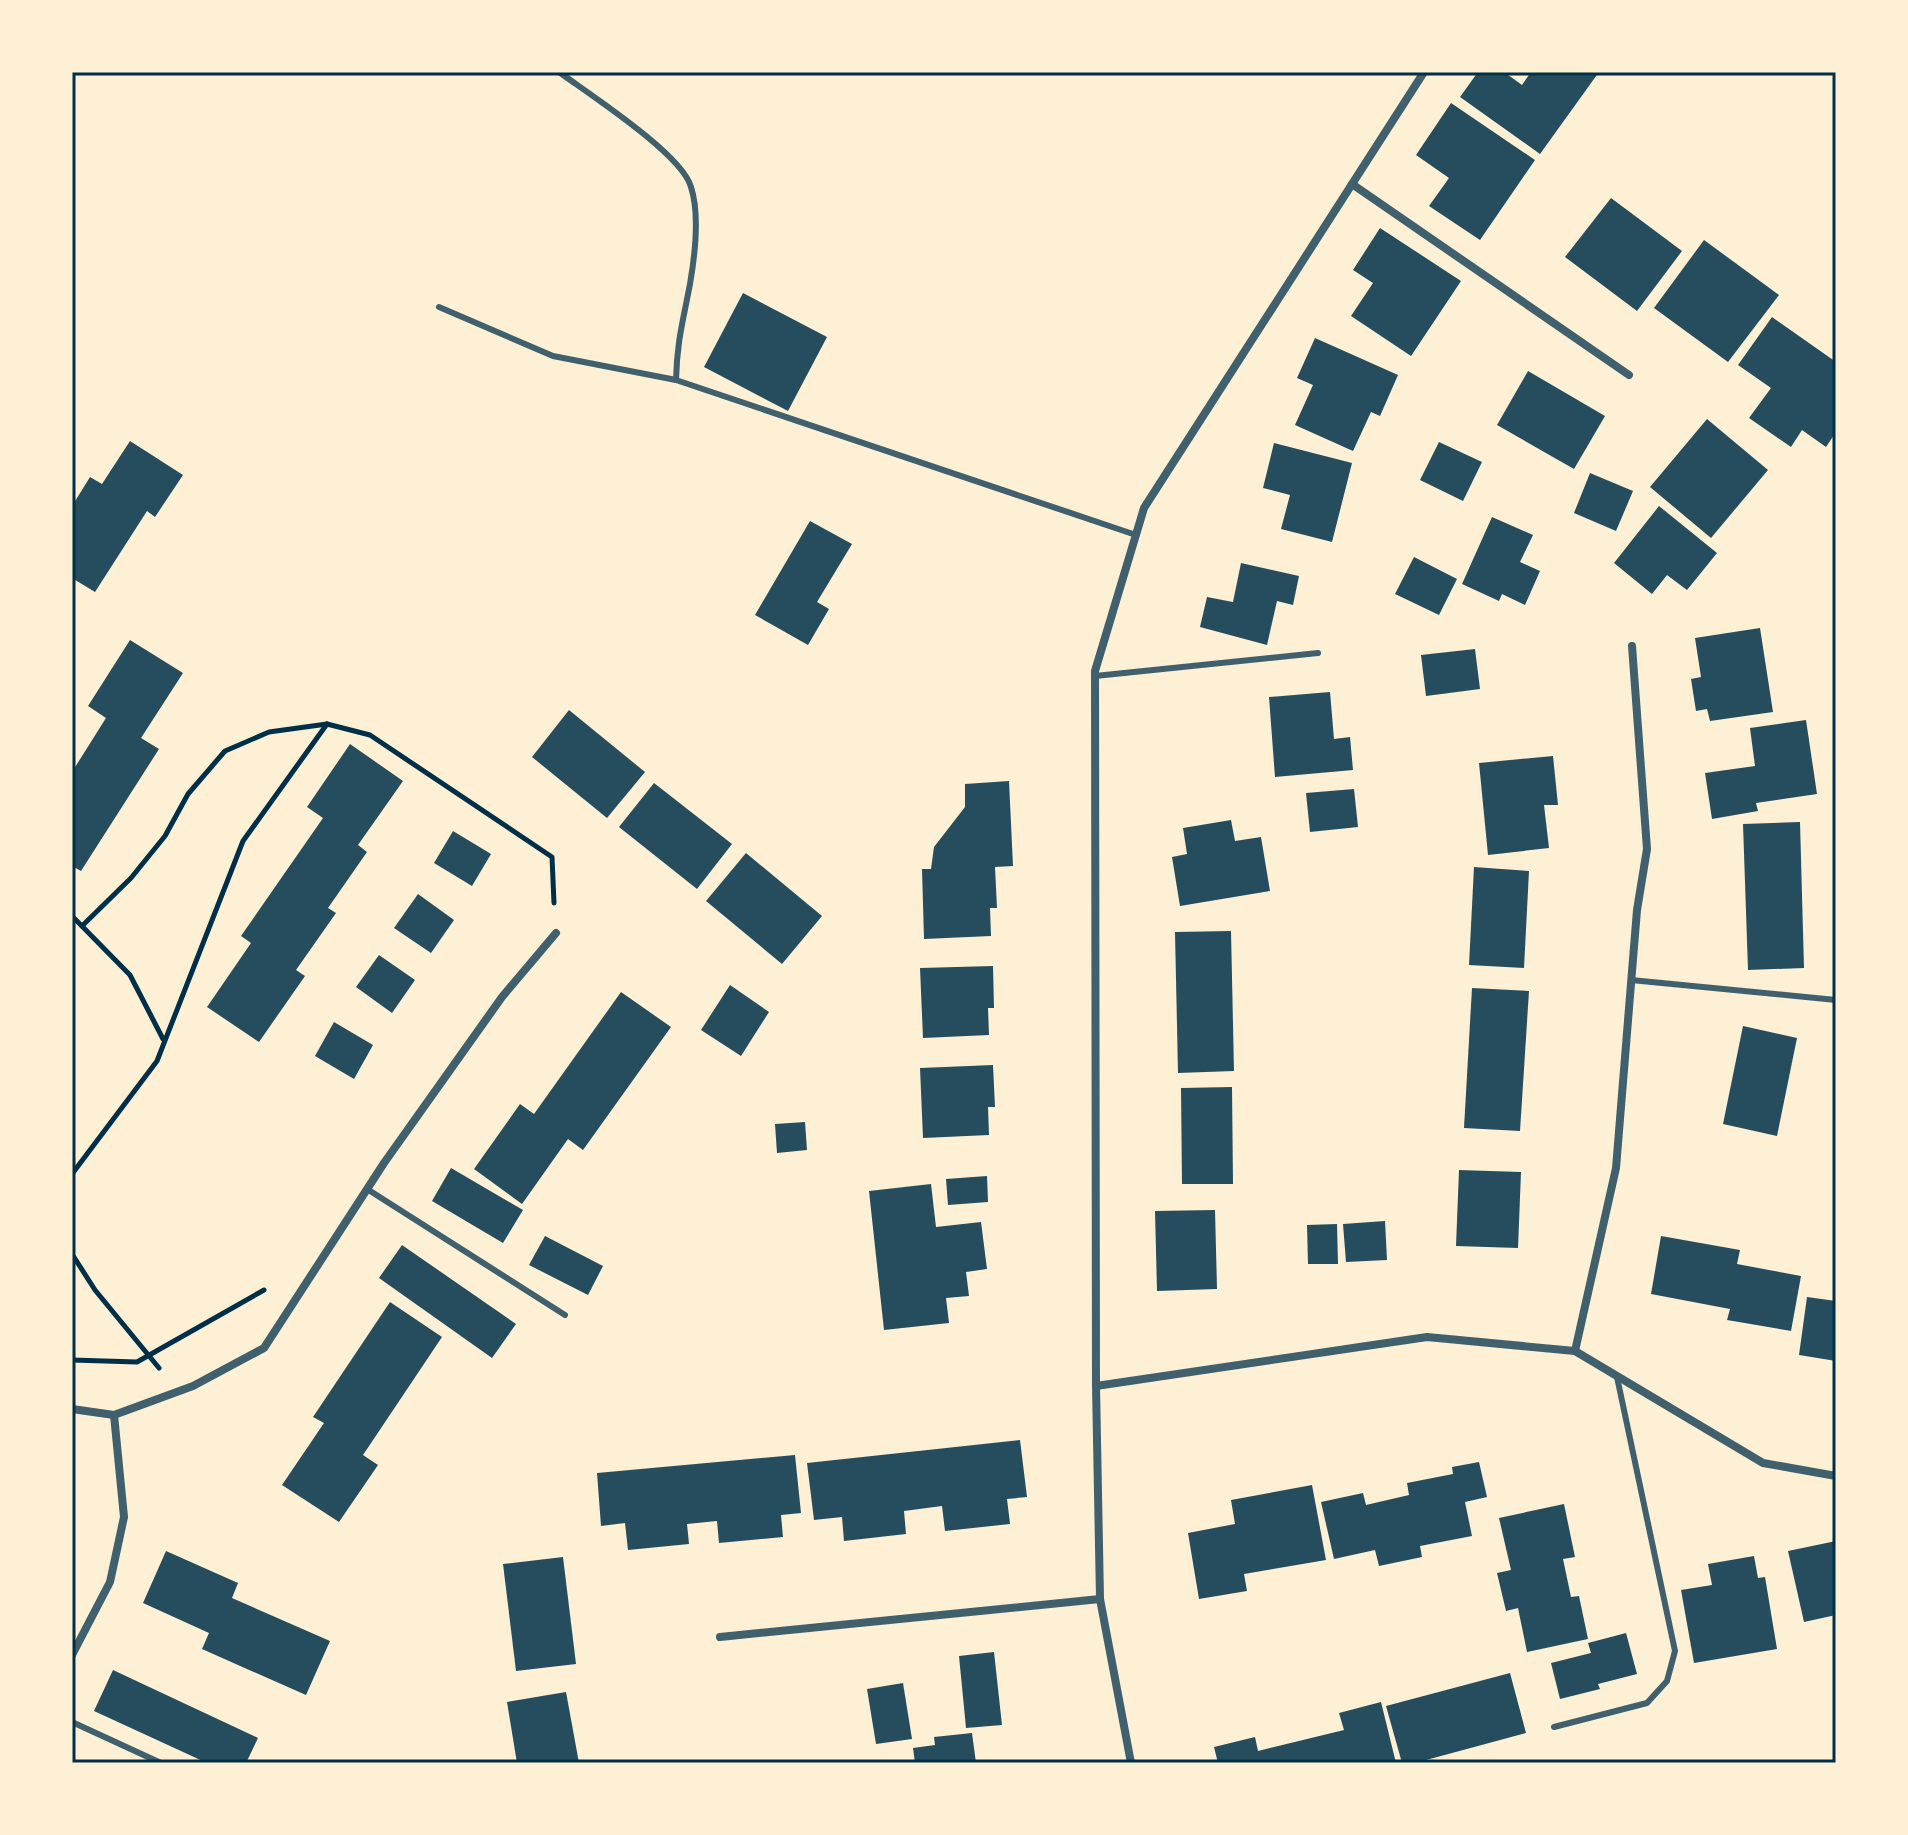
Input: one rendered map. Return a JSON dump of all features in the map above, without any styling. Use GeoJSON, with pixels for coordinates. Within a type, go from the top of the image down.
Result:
{"type":"FeatureCollection","features":[{"type":"Feature","properties":{"kind":"street"},"geometry":{"type":"LineString","coordinates":[[1131,1763],[1100,1599],[1096,1386],[1095,676],[1144,508],[1424,72]]}},
{"type":"Feature","properties":{"kind":"street"},"geometry":{"type":"LineString","coordinates":[[1352,184],[1629,375]]}},
{"type":"Feature","properties":{"kind":"street"},"geometry":{"type":"LineString","coordinates":[[1575,1351],[1616,1168],[1631,980],[1647,849],[1632,646]]}},
{"type":"Feature","properties":{"kind":"street"},"geometry":{"type":"LineString","coordinates":[[72,1409],[114,1415],[174,1393],[264,1348],[367,1189],[502,997],[556,933]]}},
{"type":"Feature","properties":{"kind":"street"},"geometry":{"type":"LineString","coordinates":[[1096,1386],[1427,1337],[1575,1351],[1763,1463],[1836,1476]]}},
{"type":"Feature","properties":{"kind":"street"},"geometry":{"type":"LineString","coordinates":[[72,1655],[110,1582],[124,1517],[114,1415]]}},
{"type":"Feature","properties":{"kind":"street"},"geometry":{"type":"LineString","coordinates":[[720,1637],[1100,1599]]}},
{"type":"Feature","properties":{"kind":"lane"},"geometry":{"type":"LineString","coordinates":[[559,72],[665,152],[691,185],[696,226],[690,282],[677,338],[676,380]]}},
{"type":"Feature","properties":{"kind":"lane"},"geometry":{"type":"LineString","coordinates":[[439,307],[553,356],[676,380],[1136,535]]}},
{"type":"Feature","properties":{"kind":"lane"},"geometry":{"type":"LineString","coordinates":[[1095,676],[1318,653]]}},
{"type":"Feature","properties":{"kind":"lane"},"geometry":{"type":"LineString","coordinates":[[1631,980],[1836,1000]]}},
{"type":"Feature","properties":{"kind":"lane"},"geometry":{"type":"LineString","coordinates":[[367,1189],[565,1315]]}},
{"type":"Feature","properties":{"kind":"lane"},"geometry":{"type":"LineString","coordinates":[[1554,1727],[1647,1703],[1667,1681],[1675,1651],[1617,1377]]}},
{"type":"Feature","properties":{"kind":"lane"},"geometry":{"type":"LineString","coordinates":[[72,1722],[161,1763]]}},
{"type":"Feature","properties":{"kind":"path"},"geometry":{"type":"LineString","coordinates":[[82,926],[131,878],[165,836],[188,794],[225,751],[269,732],[327,724],[370,735],[552,857],[556,933]]}},
{"type":"Feature","properties":{"kind":"path"},"geometry":{"type":"LineString","coordinates":[[72,1174],[149,1072],[243,841],[327,724]]}},
{"type":"Feature","properties":{"kind":"path"},"geometry":{"type":"LineString","coordinates":[[72,916],[130,975],[153,1014],[164,1041]]}},
{"type":"Feature","properties":{"kind":"path"},"geometry":{"type":"LineString","coordinates":[[72,1254],[95,1290],[150,1355],[174,1393]]}},
{"type":"Feature","properties":{"kind":"path"},"geometry":{"type":"LineString","coordinates":[[72,1360],[137,1362],[266,1288],[304,1286]]}},
{"type":"Feature","properties":{"kind":"building"},"geometry":{"type":"Polygon","coordinates":[[[1478,72],[1504,72],[1522,85],[1531,72],[1599,72],[1540,154],[1460,97],[1478,72]]]}},
{"type":"Feature","properties":{"kind":"building"},"geometry":{"type":"Polygon","coordinates":[[[1451,103],[1535,160],[1480,240],[1429,206],[1449,178],[1416,155],[1451,103]]]}},
{"type":"Feature","properties":{"kind":"building"},"geometry":{"type":"Polygon","coordinates":[[[1611,198],[1682,251],[1637,311],[1565,257],[1611,198]]]}},
{"type":"Feature","properties":{"kind":"building"},"geometry":{"type":"Polygon","coordinates":[[[1380,228],[1461,281],[1411,356],[1351,316],[1373,283],[1353,270],[1380,228]]]}},
{"type":"Feature","properties":{"kind":"building"},"geometry":{"type":"Polygon","coordinates":[[[1704,240],[1779,295],[1728,362],[1654,308],[1704,240]]]}},
{"type":"Feature","properties":{"kind":"building"},"geometry":{"type":"Polygon","coordinates":[[[743,293],[827,337],[788,411],[704,367],[743,293]]]}},
{"type":"Feature","properties":{"kind":"building"},"geometry":{"type":"Polygon","coordinates":[[[1772,317],[1836,362],[1836,391],[1833,396],[1836,398],[1836,432],[1826,447],[1802,430],[1791,447],[1749,418],[1771,388],[1738,365],[1772,317]]]}},
{"type":"Feature","properties":{"kind":"building"},"geometry":{"type":"Polygon","coordinates":[[[1315,338],[1398,375],[1380,416],[1371,412],[1353,451],[1295,425],[1313,385],[1297,378],[1315,338]]]}},
{"type":"Feature","properties":{"kind":"building"},"geometry":{"type":"Polygon","coordinates":[[[1528,371],[1605,416],[1574,469],[1497,425],[1528,371]]]}},
{"type":"Feature","properties":{"kind":"building"},"geometry":{"type":"Polygon","coordinates":[[[1707,419],[1768,470],[1711,538],[1650,487],[1707,419]]]}},
{"type":"Feature","properties":{"kind":"building"},"geometry":{"type":"Polygon","coordinates":[[[130,441],[183,475],[155,517],[147,511],[95,592],[72,578],[72,506],[90,477],[102,484],[130,441]]]}},
{"type":"Feature","properties":{"kind":"building"},"geometry":{"type":"Polygon","coordinates":[[[1439,442],[1482,462],[1463,501],[1420,480],[1439,442]]]}},
{"type":"Feature","properties":{"kind":"building"},"geometry":{"type":"Polygon","coordinates":[[[1274,443],[1352,463],[1332,542],[1281,529],[1290,495],[1263,488],[1274,443]]]}},
{"type":"Feature","properties":{"kind":"building"},"geometry":{"type":"Polygon","coordinates":[[[1590,473],[1633,491],[1616,531],[1574,513],[1590,473]]]}},
{"type":"Feature","properties":{"kind":"building"},"geometry":{"type":"Polygon","coordinates":[[[1659,506],[1717,553],[1687,590],[1667,575],[1652,594],[1614,563],[1659,506]]]}},
{"type":"Feature","properties":{"kind":"building"},"geometry":{"type":"Polygon","coordinates":[[[1492,517],[1533,535],[1520,562],[1540,571],[1525,605],[1502,594],[1499,601],[1462,584],[1492,517]]]}},
{"type":"Feature","properties":{"kind":"building"},"geometry":{"type":"Polygon","coordinates":[[[810,521],[852,544],[817,602],[829,609],[808,645],[755,615],[810,521]]]}},
{"type":"Feature","properties":{"kind":"building"},"geometry":{"type":"Polygon","coordinates":[[[1414,557],[1457,579],[1439,615],[1395,594],[1414,557]]]}},
{"type":"Feature","properties":{"kind":"building"},"geometry":{"type":"Polygon","coordinates":[[[1241,563],[1299,576],[1293,605],[1277,601],[1267,645],[1200,627],[1207,597],[1233,602],[1241,563]]]}},
{"type":"Feature","properties":{"kind":"building"},"geometry":{"type":"Polygon","coordinates":[[[1760,628],[1773,712],[1710,721],[1707,709],[1696,711],[1691,679],[1701,677],[1695,638],[1760,628]]]}},
{"type":"Feature","properties":{"kind":"building"},"geometry":{"type":"Polygon","coordinates":[[[130,640],[183,673],[141,738],[159,749],[81,871],[72,866],[72,772],[106,718],[88,706],[130,640]]]}},
{"type":"Feature","properties":{"kind":"building"},"geometry":{"type":"Polygon","coordinates":[[[1475,649],[1480,689],[1426,696],[1421,655],[1475,649]]]}},
{"type":"Feature","properties":{"kind":"building"},"geometry":{"type":"Polygon","coordinates":[[[1330,692],[1334,739],[1350,737],[1353,770],[1275,777],[1269,697],[1330,692]]]}},
{"type":"Feature","properties":{"kind":"building"},"geometry":{"type":"Polygon","coordinates":[[[569,710],[645,772],[607,818],[532,757],[569,710]]]}},
{"type":"Feature","properties":{"kind":"building"},"geometry":{"type":"Polygon","coordinates":[[[1806,720],[1817,794],[1756,803],[1758,811],[1712,819],[1705,773],[1755,766],[1750,728],[1806,720]]]}},
{"type":"Feature","properties":{"kind":"building"},"geometry":{"type":"Polygon","coordinates":[[[350,744],[403,781],[358,845],[367,852],[328,908],[336,913],[296,970],[305,976],[259,1042],[207,1007],[251,943],[241,936],[323,818],[307,807],[350,744]]]}},
{"type":"Feature","properties":{"kind":"building"},"geometry":{"type":"Polygon","coordinates":[[[1553,756],[1558,805],[1544,805],[1549,848],[1488,855],[1479,763],[1553,756]]]}},
{"type":"Feature","properties":{"kind":"building"},"geometry":{"type":"Polygon","coordinates":[[[1009,781],[1013,866],[995,867],[997,908],[990,908],[991,936],[924,939],[922,869],[931,869],[934,847],[965,807],[965,784],[1009,781]]]}},
{"type":"Feature","properties":{"kind":"building"},"geometry":{"type":"Polygon","coordinates":[[[654,783],[732,844],[697,889],[619,827],[654,783]]]}},
{"type":"Feature","properties":{"kind":"building"},"geometry":{"type":"Polygon","coordinates":[[[1354,789],[1358,827],[1310,832],[1306,793],[1354,789]]]}},
{"type":"Feature","properties":{"kind":"building"},"geometry":{"type":"Polygon","coordinates":[[[1231,820],[1235,841],[1261,837],[1270,891],[1180,906],[1172,857],[1187,854],[1183,828],[1231,820]]]}},
{"type":"Feature","properties":{"kind":"building"},"geometry":{"type":"Polygon","coordinates":[[[1800,822],[1804,968],[1748,970],[1743,824],[1800,822]]]}},
{"type":"Feature","properties":{"kind":"building"},"geometry":{"type":"Polygon","coordinates":[[[453,831],[491,854],[472,886],[434,863],[453,831]]]}},
{"type":"Feature","properties":{"kind":"building"},"geometry":{"type":"Polygon","coordinates":[[[746,853],[822,916],[782,964],[706,901],[746,853]]]}},
{"type":"Feature","properties":{"kind":"building"},"geometry":{"type":"Polygon","coordinates":[[[1474,867],[1529,871],[1524,968],[1469,965],[1474,867]]]}},
{"type":"Feature","properties":{"kind":"building"},"geometry":{"type":"Polygon","coordinates":[[[418,894],[454,920],[431,953],[394,928],[418,894]]]}},
{"type":"Feature","properties":{"kind":"building"},"geometry":{"type":"Polygon","coordinates":[[[1231,931],[1234,1071],[1178,1073],[1175,932],[1231,931]]]}},
{"type":"Feature","properties":{"kind":"building"},"geometry":{"type":"Polygon","coordinates":[[[379,955],[415,980],[392,1013],[356,987],[379,955]]]}},
{"type":"Feature","properties":{"kind":"building"},"geometry":{"type":"Polygon","coordinates":[[[993,966],[994,1008],[988,1008],[989,1035],[923,1038],[920,968],[993,966]]]}},
{"type":"Feature","properties":{"kind":"building"},"geometry":{"type":"Polygon","coordinates":[[[730,985],[769,1012],[741,1056],[701,1030],[730,985]]]}},
{"type":"Feature","properties":{"kind":"building"},"geometry":{"type":"Polygon","coordinates":[[[1472,988],[1529,991],[1520,1131],[1464,1128],[1472,988]]]}},
{"type":"Feature","properties":{"kind":"building"},"geometry":{"type":"Polygon","coordinates":[[[621,992],[671,1027],[583,1150],[568,1139],[522,1204],[474,1169],[520,1104],[534,1114],[621,992]]]}},
{"type":"Feature","properties":{"kind":"building"},"geometry":{"type":"Polygon","coordinates":[[[334,1022],[373,1045],[354,1079],[315,1056],[334,1022]]]}},
{"type":"Feature","properties":{"kind":"building"},"geometry":{"type":"Polygon","coordinates":[[[1743,1026],[1797,1038],[1777,1136],[1723,1124],[1743,1026]]]}},
{"type":"Feature","properties":{"kind":"building"},"geometry":{"type":"Polygon","coordinates":[[[993,1065],[995,1107],[988,1107],[989,1135],[923,1138],[920,1068],[993,1065]]]}},
{"type":"Feature","properties":{"kind":"building"},"geometry":{"type":"Polygon","coordinates":[[[1232,1087],[1233,1184],[1182,1184],[1181,1088],[1232,1087]]]}},
{"type":"Feature","properties":{"kind":"building"},"geometry":{"type":"Polygon","coordinates":[[[805,1122],[807,1150],[777,1153],[775,1124],[805,1122]]]}},
{"type":"Feature","properties":{"kind":"building"},"geometry":{"type":"Polygon","coordinates":[[[451,1168],[523,1210],[503,1243],[432,1201],[451,1168]]]}},
{"type":"Feature","properties":{"kind":"building"},"geometry":{"type":"Polygon","coordinates":[[[1459,1170],[1521,1172],[1518,1248],[1456,1246],[1459,1170]]]}},
{"type":"Feature","properties":{"kind":"building"},"geometry":{"type":"Polygon","coordinates":[[[987,1176],[988,1202],[948,1205],[946,1179],[987,1176]]]}},
{"type":"Feature","properties":{"kind":"building"},"geometry":{"type":"Polygon","coordinates":[[[931,1184],[936,1227],[981,1222],[987,1269],[966,1272],[969,1296],[946,1298],[949,1323],[884,1330],[869,1191],[931,1184]]]}},
{"type":"Feature","properties":{"kind":"building"},"geometry":{"type":"Polygon","coordinates":[[[1215,1210],[1217,1289],[1157,1291],[1155,1211],[1215,1210]]]}},
{"type":"Feature","properties":{"kind":"building"},"geometry":{"type":"Polygon","coordinates":[[[1385,1221],[1387,1260],[1346,1262],[1343,1224],[1385,1221]]]}},
{"type":"Feature","properties":{"kind":"building"},"geometry":{"type":"Polygon","coordinates":[[[1337,1224],[1338,1264],[1308,1264],[1307,1225],[1337,1224]]]}},
{"type":"Feature","properties":{"kind":"building"},"geometry":{"type":"Polygon","coordinates":[[[545,1236],[603,1266],[588,1295],[529,1265],[545,1236]]]}},
{"type":"Feature","properties":{"kind":"building"},"geometry":{"type":"Polygon","coordinates":[[[1661,1236],[1740,1250],[1737,1264],[1801,1276],[1791,1331],[1727,1320],[1730,1309],[1651,1294],[1661,1236]]]}},
{"type":"Feature","properties":{"kind":"building"},"geometry":{"type":"Polygon","coordinates":[[[402,1245],[516,1324],[492,1358],[379,1278],[402,1245]]]}},
{"type":"Feature","properties":{"kind":"building"},"geometry":{"type":"Polygon","coordinates":[[[1807,1297],[1836,1301],[1836,1361],[1799,1355],[1807,1297]]]}},
{"type":"Feature","properties":{"kind":"building"},"geometry":{"type":"Polygon","coordinates":[[[390,1302],[442,1337],[363,1455],[378,1465],[339,1522],[282,1485],[324,1423],[313,1417],[390,1302]]]}},
{"type":"Feature","properties":{"kind":"building"},"geometry":{"type":"Polygon","coordinates":[[[1020,1440],[1027,1497],[1007,1499],[1010,1524],[945,1531],[942,1506],[904,1511],[906,1534],[844,1541],[842,1517],[814,1520],[807,1463],[1020,1440]]]}},
{"type":"Feature","properties":{"kind":"building"},"geometry":{"type":"Polygon","coordinates":[[[795,1455],[801,1513],[781,1515],[783,1537],[719,1543],[717,1521],[687,1524],[689,1544],[628,1550],[625,1523],[601,1526],[597,1473],[795,1455]]]}},
{"type":"Feature","properties":{"kind":"building"},"geometry":{"type":"Polygon","coordinates":[[[1479,1462],[1487,1497],[1465,1502],[1472,1536],[1420,1546],[1422,1557],[1379,1566],[1375,1550],[1334,1559],[1321,1502],[1363,1493],[1366,1505],[1409,1495],[1407,1483],[1453,1474],[1452,1467],[1479,1462]]]}},
{"type":"Feature","properties":{"kind":"building"},"geometry":{"type":"Polygon","coordinates":[[[1312,1485],[1326,1560],[1244,1574],[1247,1591],[1199,1599],[1188,1533],[1235,1524],[1231,1500],[1312,1485]]]}},
{"type":"Feature","properties":{"kind":"building"},"geometry":{"type":"Polygon","coordinates":[[[1564,1504],[1575,1557],[1563,1559],[1571,1597],[1579,1596],[1588,1639],[1527,1652],[1518,1608],[1506,1611],[1497,1573],[1511,1570],[1499,1518],[1564,1504]]]}},
{"type":"Feature","properties":{"kind":"building"},"geometry":{"type":"Polygon","coordinates":[[[1836,1541],[1836,1615],[1804,1622],[1788,1551],[1836,1541]]]}},
{"type":"Feature","properties":{"kind":"building"},"geometry":{"type":"Polygon","coordinates":[[[166,1551],[238,1583],[232,1598],[330,1641],[306,1695],[202,1649],[209,1633],[143,1603],[166,1551]]]}},
{"type":"Feature","properties":{"kind":"building"},"geometry":{"type":"Polygon","coordinates":[[[1754,1556],[1758,1578],[1765,1577],[1777,1649],[1694,1663],[1681,1590],[1712,1585],[1708,1564],[1754,1556]]]}},
{"type":"Feature","properties":{"kind":"building"},"geometry":{"type":"Polygon","coordinates":[[[563,1557],[576,1664],[516,1671],[503,1564],[563,1557]]]}},
{"type":"Feature","properties":{"kind":"building"},"geometry":{"type":"Polygon","coordinates":[[[1626,1633],[1637,1674],[1598,1684],[1600,1689],[1560,1699],[1551,1663],[1591,1653],[1588,1643],[1626,1633]]]}},
{"type":"Feature","properties":{"kind":"building"},"geometry":{"type":"Polygon","coordinates":[[[994,1652],[1002,1725],[966,1728],[959,1656],[994,1652]]]}},
{"type":"Feature","properties":{"kind":"building"},"geometry":{"type":"Polygon","coordinates":[[[113,1670],[258,1738],[246,1763],[207,1763],[94,1711],[113,1670]]]}},
{"type":"Feature","properties":{"kind":"building"},"geometry":{"type":"Polygon","coordinates":[[[1510,1673],[1526,1733],[1415,1763],[1402,1763],[1386,1706],[1510,1673]]]}},
{"type":"Feature","properties":{"kind":"building"},"geometry":{"type":"Polygon","coordinates":[[[903,1683],[912,1739],[876,1744],[867,1689],[903,1683]]]}},
{"type":"Feature","properties":{"kind":"building"},"geometry":{"type":"Polygon","coordinates":[[[566,1692],[579,1763],[517,1763],[507,1702],[566,1692]]]}},
{"type":"Feature","properties":{"kind":"building"},"geometry":{"type":"Polygon","coordinates":[[[1381,1702],[1396,1763],[1218,1763],[1214,1747],[1255,1737],[1258,1751],[1344,1730],[1339,1713],[1381,1702]]]}},
{"type":"Feature","properties":{"kind":"building"},"geometry":{"type":"Polygon","coordinates":[[[972,1733],[976,1763],[915,1763],[913,1748],[935,1745],[934,1737],[972,1733]]]}}]}
